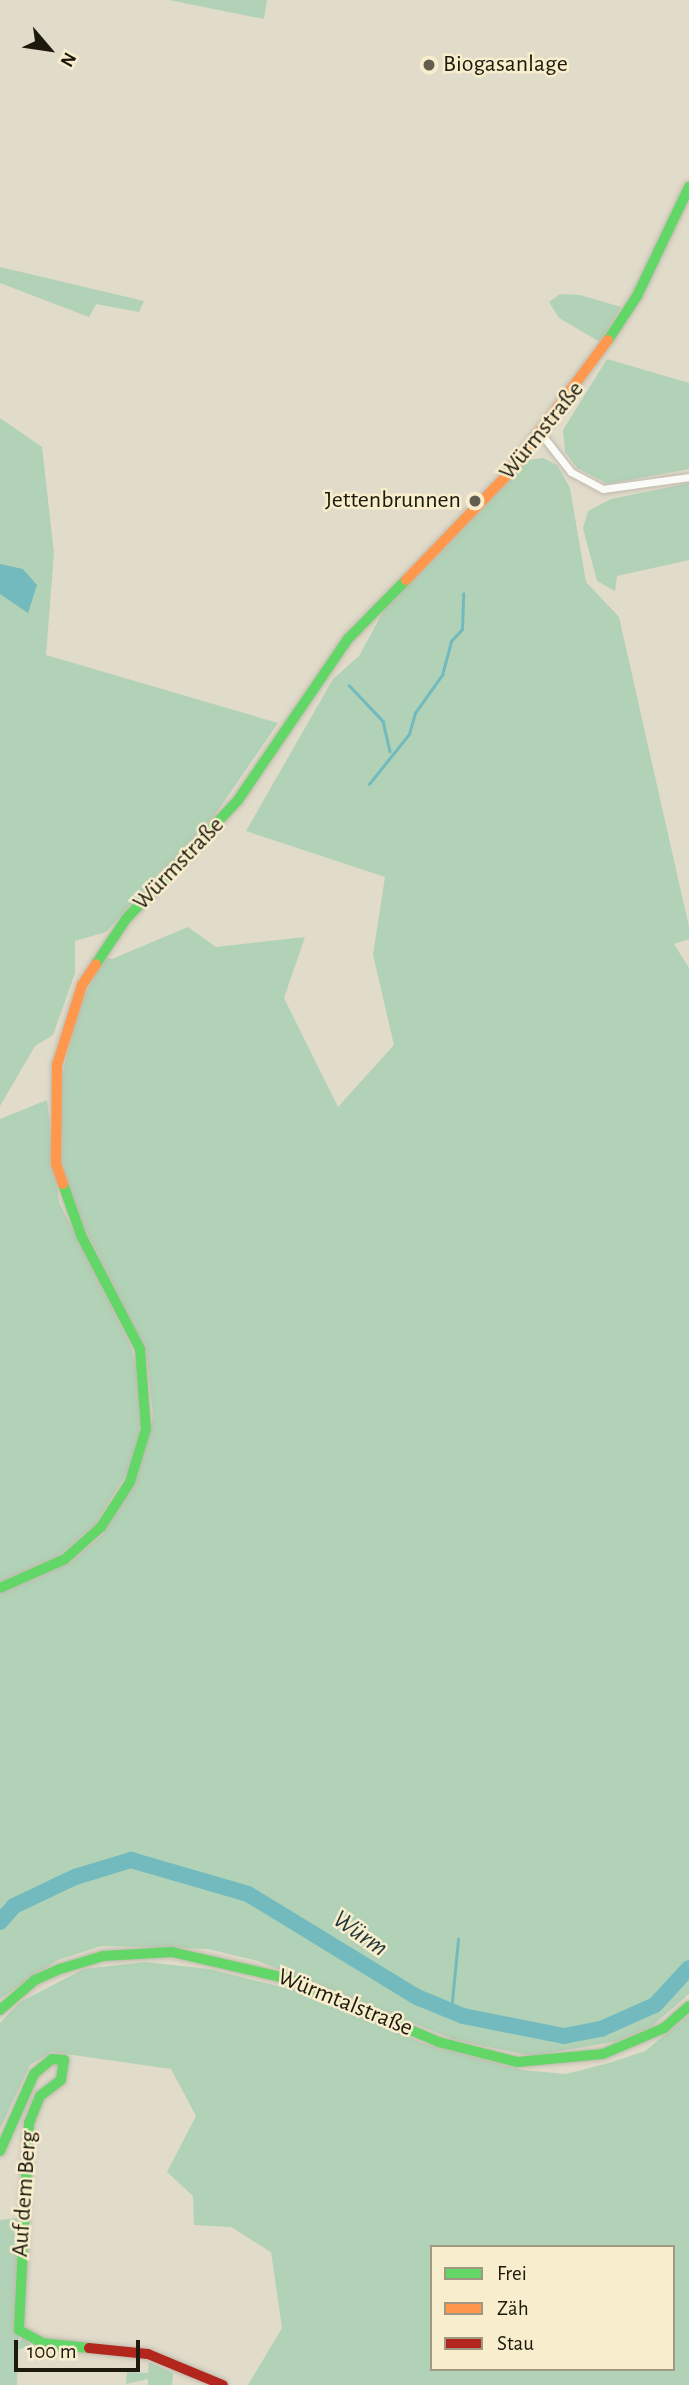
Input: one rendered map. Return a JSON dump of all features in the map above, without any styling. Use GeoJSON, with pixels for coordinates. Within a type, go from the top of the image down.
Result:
{"type":"FeatureCollection","features":[{"type":"Feature","properties":{"kind":"street","name":"Würmstraße"},"geometry":{"type":"LineString","coordinates":[[0,1588],[65,1559],[101,1527],[130,1482],[146,1429],[139,1349],[81,1235],[56,1164],[57,1065],[82,985],[126,919],[238,800],[348,639],[542,435],[621,323],[689,187]]}},
{"type":"Feature","properties":{"kind":"street"},"geometry":{"type":"LineString","coordinates":[[542,435],[571,472],[603,489],[689,477]]}},
{"type":"Feature","properties":{"kind":"street","name":"Würmtalstraße"},"geometry":{"type":"LineString","coordinates":[[0,2010],[35,1980],[60,1969],[103,1956],[172,1952],[289,1979],[439,2042],[517,2062],[603,2054],[657,2032],[689,2006]]}},
{"type":"Feature","properties":{"kind":"street","name":"Auf dem Berg"},"geometry":{"type":"LineString","coordinates":[[0,2151],[34,2074],[52,2059],[64,2060],[61,2080],[40,2096],[29,2123],[19,2330],[42,2343],[148,2354],[223,2385]]}},
{"type":"Feature","properties":{"kind":"green space"},"geometry":{"type":"Polygon","coordinates":[[[169,0],[267,0],[264,19],[169,0]]]}},
{"type":"Feature","properties":{"kind":"green space"},"geometry":{"type":"Polygon","coordinates":[[[0,267],[144,301],[139,312],[96,304],[89,317],[0,283],[0,267]]]}},
{"type":"Feature","properties":{"kind":"green space"},"geometry":{"type":"Polygon","coordinates":[[[560,294],[580,295],[621,307],[600,342],[559,318],[549,302],[560,294]]]}},
{"type":"Feature","properties":{"kind":"green space"},"geometry":{"type":"Polygon","coordinates":[[[607,359],[689,383],[689,469],[608,484],[577,468],[565,452],[563,430],[607,359]]]}},
{"type":"Feature","properties":{"kind":"green space"},"geometry":{"type":"Polygon","coordinates":[[[0,418],[42,447],[54,553],[46,655],[278,723],[212,819],[106,932],[75,941],[75,973],[53,1035],[35,1046],[0,1106],[0,418]]]}},
{"type":"Feature","properties":{"kind":"green space"},"geometry":{"type":"Polygon","coordinates":[[[543,458],[557,465],[570,488],[586,582],[619,617],[689,927],[689,939],[674,944],[689,968],[689,1994],[651,2027],[619,2041],[532,2056],[455,2040],[258,1961],[208,1949],[101,1946],[58,1960],[0,1999],[0,1593],[71,1562],[103,1534],[137,1478],[153,1416],[146,1351],[76,1211],[61,1164],[57,1096],[79,1006],[104,957],[112,959],[188,927],[216,947],[305,937],[284,998],[338,1107],[394,1045],[373,955],[385,877],[246,831],[333,679],[359,656],[385,608],[528,460],[543,458]]]}},
{"type":"Feature","properties":{"kind":"green space"},"geometry":{"type":"Polygon","coordinates":[[[689,483],[689,560],[617,576],[615,591],[597,581],[583,528],[588,511],[611,499],[689,483]]]}},
{"type":"Feature","properties":{"kind":"green space"},"geometry":{"type":"Polygon","coordinates":[[[47,1100],[59,1202],[130,1344],[140,1379],[141,1424],[130,1468],[95,1525],[55,1559],[0,1582],[0,1119],[47,1100]]]}},
{"type":"Feature","properties":{"kind":"green space"},"geometry":{"type":"Polygon","coordinates":[[[145,1962],[209,1969],[306,1993],[420,2042],[522,2070],[566,2074],[645,2051],[689,2015],[689,2385],[248,2385],[282,2328],[271,2252],[231,2227],[194,2225],[193,2196],[167,2172],[196,2116],[171,2069],[52,2052],[30,2065],[0,2129],[0,2023],[20,2002],[84,1969],[145,1962]]]}},
{"type":"Feature","properties":{"kind":"green space"},"geometry":{"type":"Polygon","coordinates":[[[25,2217],[19,2343],[23,2337],[31,2345],[18,2350],[17,2385],[0,2385],[0,2220],[25,2217]]]}},
{"type":"Feature","properties":{"kind":"green space"},"geometry":{"type":"Polygon","coordinates":[[[149,2362],[173,2373],[172,2385],[148,2385],[148,2379],[126,2384],[127,2372],[148,2373],[149,2362]]]}},
{"type":"Feature","properties":{"kind":"water"},"geometry":{"type":"Polygon","coordinates":[[[0,564],[23,569],[37,585],[28,613],[0,594],[0,564]]]}},
{"type":"Feature","properties":{"kind":"waterway"},"geometry":{"type":"LineString","coordinates":[[369,784],[409,734],[415,713],[442,675],[451,641],[462,629],[463,594]]}},
{"type":"Feature","properties":{"kind":"waterway"},"geometry":{"type":"LineString","coordinates":[[349,685],[383,721],[390,751]]}},
{"type":"Feature","properties":{"kind":"waterway","name":"Würm"},"geometry":{"type":"LineString","coordinates":[[0,1922],[14,1906],[75,1877],[131,1860],[248,1894],[417,1997],[463,2016],[564,2036],[601,2029],[655,2005],[689,1968]]}},
{"type":"Feature","properties":{"kind":"waterway"},"geometry":{"type":"LineString","coordinates":[[451,2011],[458,1939]]}},
{"type":"Feature","properties":{"kind":"traffic: fast"},"geometry":{"type":"LineString","coordinates":[[608,340],[637,296],[689,187]]}},
{"type":"Feature","properties":{"kind":"traffic: fast"},"geometry":{"type":"LineString","coordinates":[[96,964],[126,919],[238,800],[348,639],[406,580]]}},
{"type":"Feature","properties":{"kind":"traffic: fast"},"geometry":{"type":"LineString","coordinates":[[0,1588],[65,1559],[101,1527],[130,1482],[146,1429],[140,1349],[81,1235],[63,1184]]}},
{"type":"Feature","properties":{"kind":"traffic: fast"},"geometry":{"type":"LineString","coordinates":[[0,2010],[35,1980],[60,1969],[103,1956],[172,1952],[289,1979],[439,2042],[517,2062],[603,2054],[664,2028],[689,2006]]}},
{"type":"Feature","properties":{"kind":"traffic: fast"},"geometry":{"type":"LineString","coordinates":[[0,2151],[34,2074],[52,2059],[64,2060],[61,2080],[40,2096],[29,2123],[19,2330],[42,2343],[89,2348]]}},
{"type":"Feature","properties":{"kind":"traffic: slow"},"geometry":{"type":"LineString","coordinates":[[406,580],[508,474],[608,340]]}},
{"type":"Feature","properties":{"kind":"traffic: slow"},"geometry":{"type":"LineString","coordinates":[[63,1184],[56,1164],[57,1065],[82,985],[96,964]]}},
{"type":"Feature","properties":{"kind":"traffic: jam"},"geometry":{"type":"LineString","coordinates":[[89,2348],[148,2354],[223,2385]]}},
{"type":"Feature","properties":{"kind":"place","name":"Biogasanlage"},"geometry":{"type":"Point","coordinates":[429,65]}},
{"type":"Feature","properties":{"kind":"place","name":"Jettenbrunnen"},"geometry":{"type":"Point","coordinates":[475,501]}}]}
